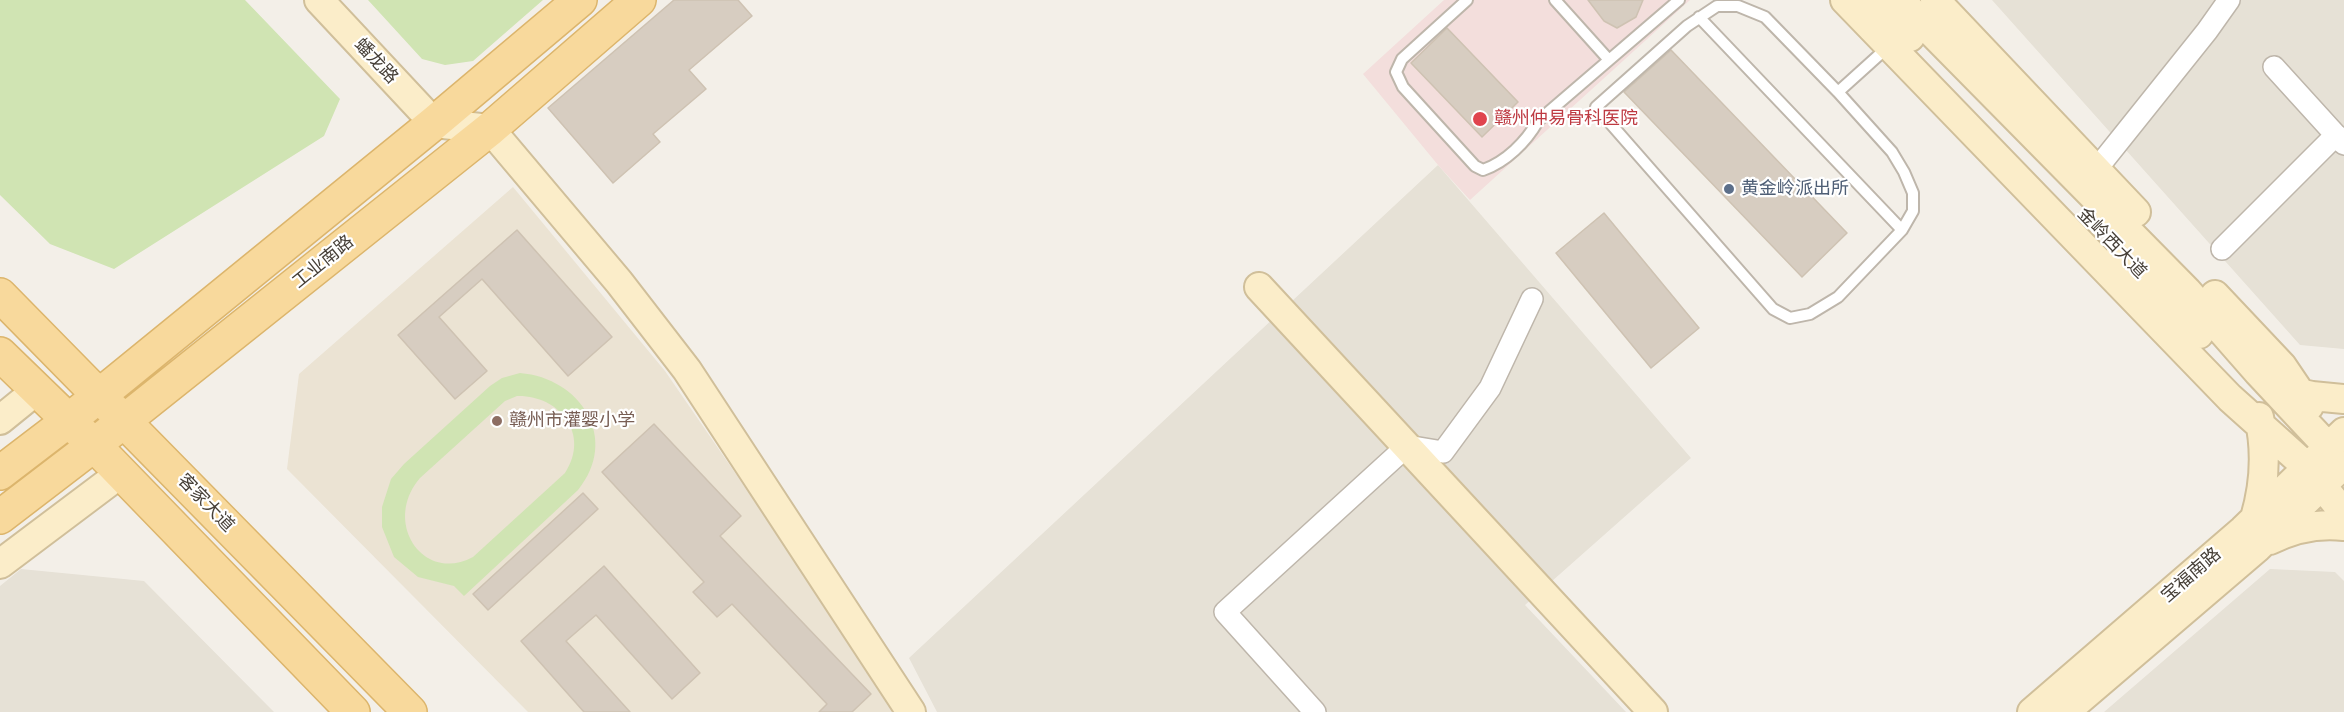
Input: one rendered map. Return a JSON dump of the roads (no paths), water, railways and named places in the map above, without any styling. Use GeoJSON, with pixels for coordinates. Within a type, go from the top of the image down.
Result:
{"type":"FeatureCollection","features":[{"type":"Feature","properties":{"kind":"main road"},"geometry":{"type":"LineString","coordinates":[[0,473],[68,421],[434,123],[580,0]]}},
{"type":"Feature","properties":{"kind":"main road","name":"工业南路"},"geometry":{"type":"LineString","coordinates":[[0,517],[94,445],[490,129],[639,0]]}},
{"type":"Feature","properties":{"kind":"main road","name":"客家大道"},"geometry":{"type":"LineString","coordinates":[[0,295],[410,712]]}},
{"type":"Feature","properties":{"kind":"main road"},"geometry":{"type":"LineString","coordinates":[[0,354],[122,473],[353,712]]}},
{"type":"Feature","properties":{"kind":"street","name":"蟠龙路"},"geometry":{"type":"LineString","coordinates":[[319,0],[434,123]]}},
{"type":"Feature","properties":{"kind":"street"},"geometry":{"type":"LineString","coordinates":[[1845,0],[2230,398],[2261,426],[2331,462]]}},
{"type":"Feature","properties":{"kind":"street","name":"金岭西大道"},"geometry":{"type":"LineString","coordinates":[[1874,0],[2183,316],[2261,389],[2331,462]]}},
{"type":"Feature","properties":{"kind":"street","name":"金岭西大道"},"geometry":{"type":"LineString","coordinates":[[1900,0],[2090,178],[2187,291],[2261,389]]}},
{"type":"Feature","properties":{"kind":"street"},"geometry":{"type":"LineString","coordinates":[[1935,0],[2090,178],[2282,366],[2300,394],[2331,462],[2344,513]]}},
{"type":"Feature","properties":{"kind":"street"},"geometry":{"type":"LineString","coordinates":[[2090,178],[2229,0]]}},
{"type":"Feature","properties":{"kind":"street"},"geometry":{"type":"LineString","coordinates":[[2222,249],[2340,139],[2274,67]]}},
{"type":"Feature","properties":{"kind":"street"},"geometry":{"type":"LineString","coordinates":[[434,123],[490,129],[619,282],[687,370],[911,712]]}},
{"type":"Feature","properties":{"kind":"street"},"geometry":{"type":"LineString","coordinates":[[1259,287],[1653,712]]}},
{"type":"Feature","properties":{"kind":"street"},"geometry":{"type":"LineString","coordinates":[[1407,446],[1443,452],[1490,388],[1532,299]]}},
{"type":"Feature","properties":{"kind":"street"},"geometry":{"type":"LineString","coordinates":[[2255,518],[2263,485],[2264,468],[2261,389],[2344,399]]}},
{"type":"Feature","properties":{"kind":"street"},"geometry":{"type":"LineString","coordinates":[[0,420],[37,390]]}},
{"type":"Feature","properties":{"kind":"street"},"geometry":{"type":"LineString","coordinates":[[1316,712],[1225,612],[1407,446]]}},
{"type":"Feature","properties":{"kind":"street","name":"宝福南路"},"geometry":{"type":"LineString","coordinates":[[2032,712],[2255,518],[2331,462]]}},
{"type":"Feature","properties":{"kind":"street","name":"宝福南路"},"geometry":{"type":"LineString","coordinates":[[2065,712],[2259,547],[2331,462]]}},
{"type":"Feature","properties":{"kind":"street"},"geometry":{"type":"LineString","coordinates":[[0,564],[122,473]]}},
{"type":"Feature","properties":{"kind":"street"},"geometry":{"type":"LineString","coordinates":[[2259,547],[2272,539],[2301,528],[2317,525],[2344,526]]}},
{"type":"Feature","properties":{"kind":"lane"},"geometry":{"type":"LineString","coordinates":[[1467,0],[1402,58],[1396,72],[1403,87],[1475,166],[1483,170],[1498,165],[1531,134],[1538,121],[1679,0]]}},
{"type":"Feature","properties":{"kind":"lane"},"geometry":{"type":"LineString","coordinates":[[1555,0],[1609,60]]}},
{"type":"Feature","properties":{"kind":"lane"},"geometry":{"type":"LineString","coordinates":[[1716,6],[1738,6],[1765,17],[1838,92],[1892,152],[1904,172],[1912,193],[1913,211],[1902,231],[1838,297],[1810,314],[1790,318],[1773,309],[1596,107],[1687,26],[1716,6]]}},
{"type":"Feature","properties":{"kind":"lane"},"geometry":{"type":"LineString","coordinates":[[1700,17],[1902,231]]}},
{"type":"Feature","properties":{"kind":"lane"},"geometry":{"type":"LineString","coordinates":[[1838,92],[1889,46]]}},
{"type":"Feature","properties":{"kind":"place","name":"赣州仲易骨科医院"},"geometry":{"type":"Point","coordinates":[1480,119]}},
{"type":"Feature","properties":{"kind":"place","name":"黄金岭派出所"},"geometry":{"type":"Point","coordinates":[1729,189]}},
{"type":"Feature","properties":{"kind":"place","name":"赣州市灌婴小学"},"geometry":{"type":"Point","coordinates":[497,421]}}]}
